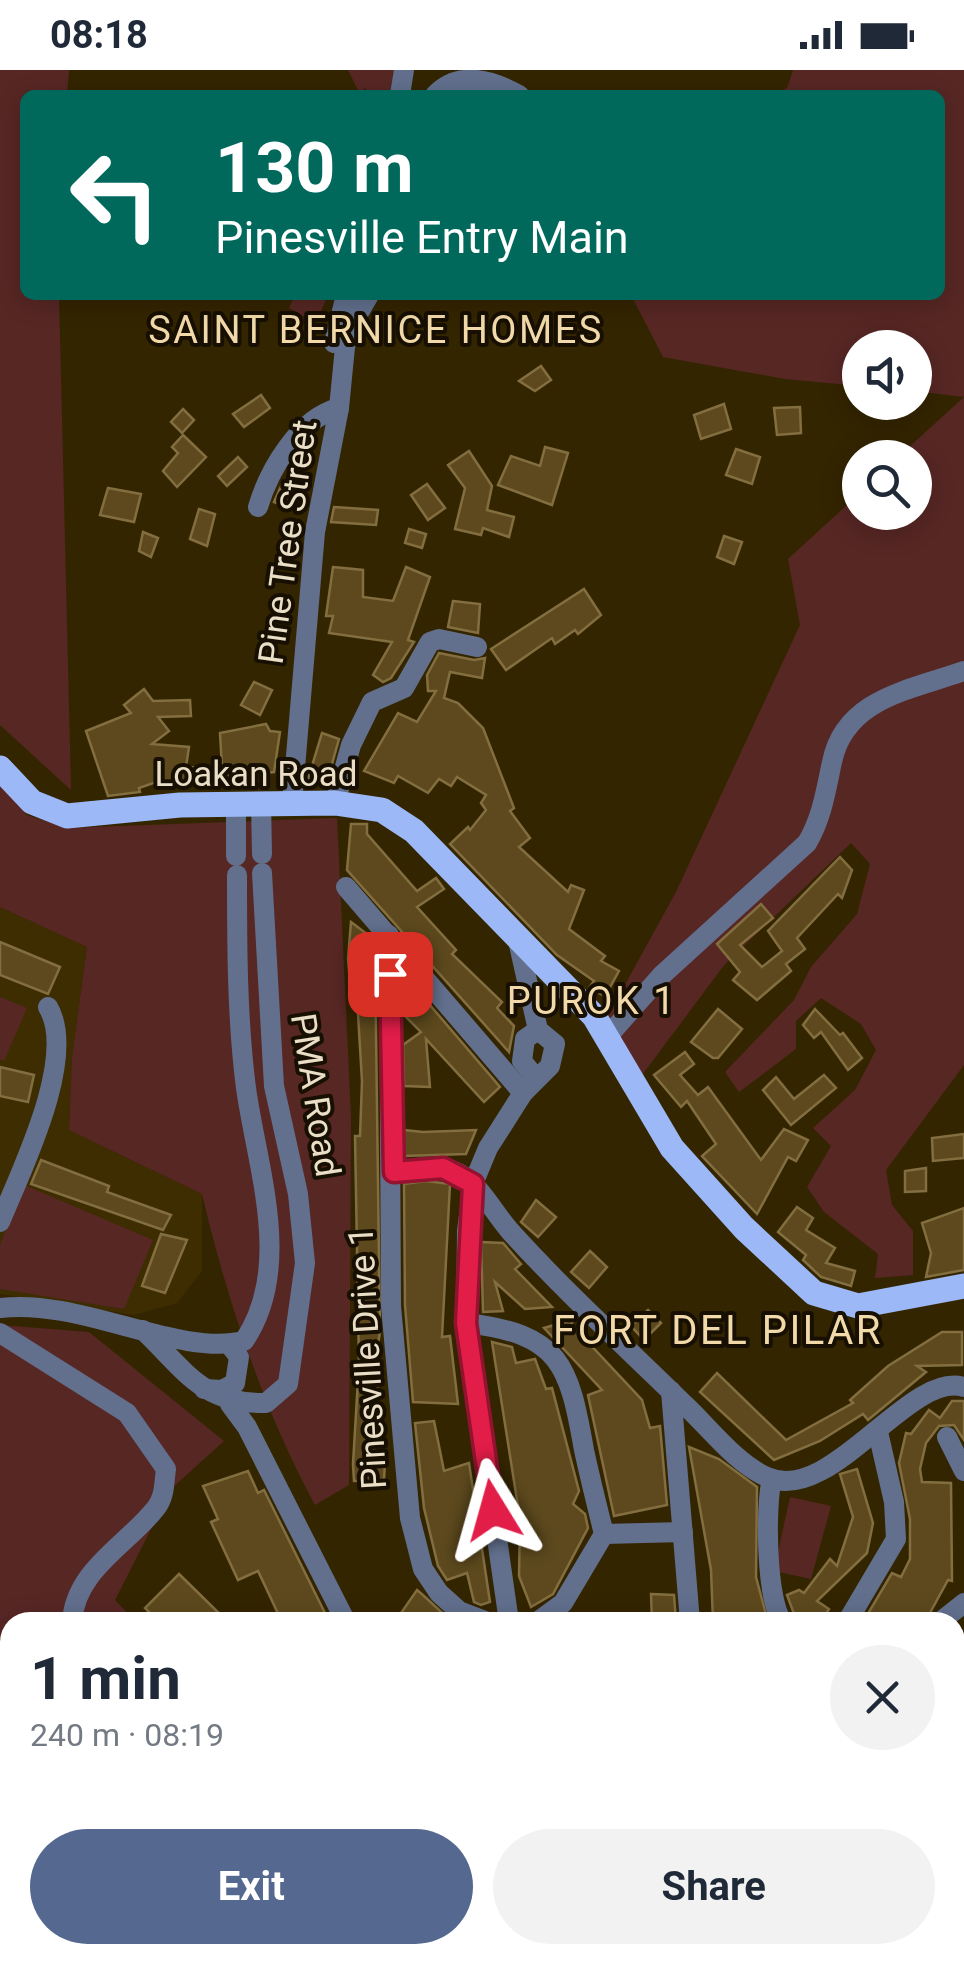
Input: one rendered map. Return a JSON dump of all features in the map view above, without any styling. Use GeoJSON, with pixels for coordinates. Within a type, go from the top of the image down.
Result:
{"type":"FeatureCollection","features":[{"type":"Feature","properties":{"kind":"main road","name":"Loakan Road"},"geometry":{"type":"LineString","coordinates":[[0,768],[32,802],[68,816],[248,803],[335,803],[391,814],[414,831],[517,936],[608,1036],[672,1148],[744,1228],[814,1294],[858,1306],[964,1286]]}},
{"type":"Feature","properties":{"kind":"street"},"geometry":{"type":"LineString","coordinates":[[444,90],[464,78],[495,82],[510,90]]}},
{"type":"Feature","properties":{"kind":"street"},"geometry":{"type":"LineString","coordinates":[[344,377],[333,354],[345,300]]}},
{"type":"Feature","properties":{"kind":"street","name":"Pine Tree Street"},"geometry":{"type":"LineString","coordinates":[[292,803],[315,532],[350,328],[366,300]]}},
{"type":"Feature","properties":{"kind":"street"},"geometry":{"type":"LineString","coordinates":[[258,507],[263,490],[305,426],[325,412],[339,408]]}},
{"type":"Feature","properties":{"kind":"street"},"geometry":{"type":"LineString","coordinates":[[335,803],[351,745],[372,702],[404,688],[416,661],[434,640],[477,647]]}},
{"type":"Feature","properties":{"kind":"street"},"geometry":{"type":"LineString","coordinates":[[608,1036],[662,975],[807,844],[820,818],[835,746],[848,722],[872,703],[964,671]]}},
{"type":"Feature","properties":{"kind":"street","name":"PMA Road"},"geometry":{"type":"LineString","coordinates":[[230,1404],[266,1403],[288,1384],[305,1262],[298,1194],[274,1086],[262,864],[248,803]]}},
{"type":"Feature","properties":{"kind":"street","name":"PMA Road"},"geometry":{"type":"LineString","coordinates":[[228,1344],[244,1340],[258,1320],[267,1281],[268,1206],[246,1088],[237,941],[236,865],[248,803]]}},
{"type":"Feature","properties":{"kind":"street"},"geometry":{"type":"LineString","coordinates":[[346,886],[529,1085]]}},
{"type":"Feature","properties":{"kind":"street","name":"Pinesville Drive 1"},"geometry":{"type":"LineString","coordinates":[[390,935],[394,1172],[390,1306],[410,1518],[423,1569],[439,1593],[462,1612]]}},
{"type":"Feature","properties":{"kind":"street"},"geometry":{"type":"LineString","coordinates":[[508,1612],[466,1323],[473,1184],[488,1148],[529,1085],[522,1061],[525,1039],[538,1030],[517,936]]}},
{"type":"Feature","properties":{"kind":"street"},"geometry":{"type":"LineString","coordinates":[[237,941],[264,939]]}},
{"type":"Feature","properties":{"kind":"street"},"geometry":{"type":"LineString","coordinates":[[0,1222],[42,1118],[58,1023],[48,1007]]}},
{"type":"Feature","properties":{"kind":"street"},"geometry":{"type":"LineString","coordinates":[[394,1172],[443,1168],[473,1184],[509,1230],[671,1392],[734,1452],[772,1479],[785,1481],[822,1468],[878,1432],[926,1391],[954,1384],[964,1386]]}},
{"type":"Feature","properties":{"kind":"street"},"geometry":{"type":"LineString","coordinates":[[0,1308],[25,1305],[77,1310],[141,1329],[228,1344],[239,1357],[234,1382],[222,1390],[204,1389]]}},
{"type":"Feature","properties":{"kind":"street"},"geometry":{"type":"LineString","coordinates":[[466,1323],[515,1331],[564,1367],[574,1390],[604,1534],[563,1603],[551,1612]]}},
{"type":"Feature","properties":{"kind":"street"},"geometry":{"type":"LineString","coordinates":[[141,1329],[204,1389],[230,1404],[247,1427],[341,1612]]}},
{"type":"Feature","properties":{"kind":"street"},"geometry":{"type":"LineString","coordinates":[[0,1333],[127,1412],[166,1469],[158,1507],[112,1548],[74,1601],[73,1612]]}},
{"type":"Feature","properties":{"kind":"street"},"geometry":{"type":"LineString","coordinates":[[671,1392],[689,1612]]}},
{"type":"Feature","properties":{"kind":"street"},"geometry":{"type":"LineString","coordinates":[[853,1612],[896,1539],[894,1502],[878,1432]]}},
{"type":"Feature","properties":{"kind":"street"},"geometry":{"type":"LineString","coordinates":[[947,1437],[964,1472]]}},
{"type":"Feature","properties":{"kind":"street"},"geometry":{"type":"LineString","coordinates":[[772,1479],[770,1545],[776,1612]]}},
{"type":"Feature","properties":{"kind":"street"},"geometry":{"type":"LineString","coordinates":[[604,1534],[683,1532]]}},
{"type":"Feature","properties":{"kind":"shaded area"},"geometry":{"type":"Polygon","coordinates":[[[0,70],[69,70],[67,90],[20,90],[20,300],[59,300],[71,790],[0,725],[0,70]]]}},
{"type":"Feature","properties":{"kind":"shaded area"},"geometry":{"type":"Polygon","coordinates":[[[348,70],[398,70],[392,90],[358,90],[348,70]]]}},
{"type":"Feature","properties":{"kind":"shaded area"},"geometry":{"type":"Polygon","coordinates":[[[793,70],[964,70],[964,397],[932,393],[932,330],[842,330],[842,384],[785,379],[663,357],[634,300],[945,300],[945,90],[784,90],[793,70]]]}},
{"type":"Feature","properties":{"kind":"shaded area"},"geometry":{"type":"Polygon","coordinates":[[[293,300],[326,300],[316,323],[289,308],[293,300]]]}},
{"type":"Feature","properties":{"kind":"shaded area"},"geometry":{"type":"Polygon","coordinates":[[[964,397],[964,1065],[886,1170],[892,1205],[913,1231],[913,1275],[875,1278],[878,1254],[824,1212],[807,1187],[831,1146],[813,1128],[855,1090],[876,1050],[861,1024],[821,998],[796,1021],[796,1049],[739,1092],[725,1072],[794,1000],[811,967],[857,914],[870,864],[851,843],[725,964],[642,1075],[605,1021],[676,892],[800,625],[788,559],[842,510],[842,530],[932,530],[932,440],[917,440],[964,397]]]}},
{"type":"Feature","properties":{"kind":"shaded area"},"geometry":{"type":"Polygon","coordinates":[[[0,784],[27,815],[66,828],[337,818],[351,1117],[349,1485],[315,1505],[279,1431],[248,1353],[202,1194],[69,1130],[72,1057],[87,947],[0,907],[0,784]]]}},
{"type":"Feature","properties":{"kind":"shaded area"},"geometry":{"type":"Polygon","coordinates":[[[0,907],[87,947],[72,1057],[69,1130],[202,1194],[202,1271],[177,1303],[134,1315],[0,1294],[0,907]]]}},
{"type":"Feature","properties":{"kind":"shaded area"},"geometry":{"type":"Polygon","coordinates":[[[0,997],[27,1008],[4,1061],[0,1059],[0,997]]]}},
{"type":"Feature","properties":{"kind":"shaded area"},"geometry":{"type":"Polygon","coordinates":[[[24,1185],[153,1240],[124,1309],[0,1289],[0,1245],[24,1185]]]}},
{"type":"Feature","properties":{"kind":"shaded area"},"geometry":{"type":"Polygon","coordinates":[[[0,1325],[89,1332],[224,1441],[172,1488],[115,1600],[126,1612],[0,1612],[0,1325]]]}},
{"type":"Feature","properties":{"kind":"shaded area"},"geometry":{"type":"Polygon","coordinates":[[[790,1497],[831,1506],[811,1579],[774,1571],[790,1497]]]}},
{"type":"Feature","properties":{"kind":"building"},"geometry":{"type":"Polygon","coordinates":[[[541,366],[551,380],[535,391],[519,381],[541,366]]]}},
{"type":"Feature","properties":{"kind":"building"},"geometry":{"type":"Polygon","coordinates":[[[261,395],[270,408],[244,427],[233,414],[261,395]]]}},
{"type":"Feature","properties":{"kind":"building"},"geometry":{"type":"Polygon","coordinates":[[[724,404],[731,429],[701,439],[694,415],[724,404]]]}},
{"type":"Feature","properties":{"kind":"building"},"geometry":{"type":"Polygon","coordinates":[[[800,407],[801,433],[777,435],[774,408],[800,407]]]}},
{"type":"Feature","properties":{"kind":"building"},"geometry":{"type":"Polygon","coordinates":[[[183,409],[194,420],[182,433],[171,422],[183,409]]]}},
{"type":"Feature","properties":{"kind":"building"},"geometry":{"type":"Polygon","coordinates":[[[183,435],[206,457],[177,487],[163,471],[178,453],[172,447],[183,435]]]}},
{"type":"Feature","properties":{"kind":"building"},"geometry":{"type":"Polygon","coordinates":[[[545,447],[568,453],[552,505],[498,485],[511,456],[540,466],[545,447]]]}},
{"type":"Feature","properties":{"kind":"building"},"geometry":{"type":"Polygon","coordinates":[[[736,449],[760,457],[752,484],[726,475],[736,449]]]}},
{"type":"Feature","properties":{"kind":"building"},"geometry":{"type":"Polygon","coordinates":[[[469,451],[492,486],[487,510],[514,517],[509,537],[483,528],[481,535],[455,529],[465,488],[448,465],[469,451]]]}},
{"type":"Feature","properties":{"kind":"building"},"geometry":{"type":"Polygon","coordinates":[[[238,457],[247,467],[227,486],[218,476],[238,457]]]}},
{"type":"Feature","properties":{"kind":"building"},"geometry":{"type":"Polygon","coordinates":[[[282,484],[292,489],[284,506],[274,502],[282,484]]]}},
{"type":"Feature","properties":{"kind":"building"},"geometry":{"type":"Polygon","coordinates":[[[427,484],[445,508],[428,520],[411,495],[427,484]]]}},
{"type":"Feature","properties":{"kind":"building"},"geometry":{"type":"Polygon","coordinates":[[[108,488],[141,494],[134,522],[100,515],[108,488]]]}},
{"type":"Feature","properties":{"kind":"building"},"geometry":{"type":"Polygon","coordinates":[[[334,507],[378,510],[376,525],[331,522],[334,507]]]}},
{"type":"Feature","properties":{"kind":"building"},"geometry":{"type":"Polygon","coordinates":[[[199,509],[215,514],[207,546],[190,539],[199,509]]]}},
{"type":"Feature","properties":{"kind":"building"},"geometry":{"type":"Polygon","coordinates":[[[409,529],[426,534],[422,548],[405,543],[409,529]]]}},
{"type":"Feature","properties":{"kind":"building"},"geometry":{"type":"Polygon","coordinates":[[[143,532],[158,538],[151,557],[139,551],[143,532]]]}},
{"type":"Feature","properties":{"kind":"building"},"geometry":{"type":"Polygon","coordinates":[[[724,536],[742,542],[734,564],[717,557],[724,536]]]}},
{"type":"Feature","properties":{"kind":"building"},"geometry":{"type":"Polygon","coordinates":[[[333,567],[363,570],[363,597],[393,601],[406,567],[430,577],[408,640],[414,642],[391,678],[383,682],[373,675],[392,642],[329,633],[333,616],[326,616],[333,567]]]}},
{"type":"Feature","properties":{"kind":"building"},"geometry":{"type":"Polygon","coordinates":[[[584,589],[601,615],[578,634],[575,630],[555,644],[552,638],[506,670],[491,649],[584,589]]]}},
{"type":"Feature","properties":{"kind":"building"},"geometry":{"type":"Polygon","coordinates":[[[453,601],[480,604],[478,633],[448,627],[453,601]]]}},
{"type":"Feature","properties":{"kind":"building"},"geometry":{"type":"Polygon","coordinates":[[[439,653],[474,660],[485,658],[482,678],[450,672],[444,698],[458,703],[483,728],[514,808],[510,811],[530,838],[519,847],[568,892],[571,885],[584,890],[569,929],[605,956],[601,961],[619,971],[605,996],[589,988],[594,981],[557,955],[450,844],[468,827],[470,830],[486,810],[481,803],[486,795],[457,777],[451,786],[439,779],[428,793],[398,776],[394,783],[364,771],[398,713],[417,722],[436,691],[428,691],[427,675],[439,653]]]}},
{"type":"Feature","properties":{"kind":"building"},"geometry":{"type":"Polygon","coordinates":[[[254,682],[272,690],[260,715],[241,705],[254,682]]]}},
{"type":"Feature","properties":{"kind":"building"},"geometry":{"type":"Polygon","coordinates":[[[144,689],[153,701],[190,700],[191,716],[158,717],[169,731],[152,744],[189,747],[186,767],[222,768],[220,733],[266,724],[270,731],[280,732],[274,772],[265,773],[264,781],[156,782],[139,788],[140,792],[108,796],[86,731],[131,713],[124,705],[144,689]]]}},
{"type":"Feature","properties":{"kind":"building"},"geometry":{"type":"Polygon","coordinates":[[[322,733],[339,739],[326,785],[308,779],[322,733]]]}},
{"type":"Feature","properties":{"kind":"building"},"geometry":{"type":"Polygon","coordinates":[[[351,824],[367,824],[367,834],[417,891],[436,878],[444,889],[417,907],[456,950],[452,954],[502,1002],[497,1008],[514,1026],[509,1052],[347,870],[351,824]]]}},
{"type":"Feature","properties":{"kind":"building"},"geometry":{"type":"Polygon","coordinates":[[[840,857],[852,870],[842,898],[838,894],[797,938],[805,949],[786,964],[791,971],[757,1000],[733,980],[740,972],[717,944],[761,904],[773,918],[740,945],[762,967],[782,951],[768,931],[840,857]]]}},
{"type":"Feature","properties":{"kind":"building"},"geometry":{"type":"Polygon","coordinates":[[[351,922],[371,937],[371,958],[375,958],[380,1332],[375,1363],[380,1363],[373,1427],[375,1461],[385,1460],[384,1480],[354,1481],[359,1363],[355,1136],[360,1136],[362,1081],[356,981],[350,982],[348,959],[351,922]]]}},
{"type":"Feature","properties":{"kind":"building"},"geometry":{"type":"Polygon","coordinates":[[[0,942],[60,967],[48,994],[0,975],[0,942]]]}},
{"type":"Feature","properties":{"kind":"building"},"geometry":{"type":"Polygon","coordinates":[[[423,997],[500,1087],[484,1102],[426,1039],[430,1087],[404,1086],[403,1045],[421,1032],[404,1015],[423,997]]]}},
{"type":"Feature","properties":{"kind":"building"},"geometry":{"type":"Polygon","coordinates":[[[718,1009],[742,1029],[718,1058],[713,1058],[691,1042],[718,1009]]]}},
{"type":"Feature","properties":{"kind":"building"},"geometry":{"type":"Polygon","coordinates":[[[815,1009],[840,1035],[843,1033],[862,1058],[848,1070],[821,1032],[814,1038],[803,1025],[815,1009]]]}},
{"type":"Feature","properties":{"kind":"building"},"geometry":{"type":"Polygon","coordinates":[[[685,1052],[694,1064],[680,1075],[698,1095],[708,1087],[761,1160],[784,1129],[808,1140],[796,1161],[788,1157],[757,1214],[702,1156],[716,1144],[687,1101],[681,1107],[654,1075],[685,1052]]]}},
{"type":"Feature","properties":{"kind":"building"},"geometry":{"type":"Polygon","coordinates":[[[0,1067],[34,1075],[28,1102],[0,1096],[0,1067]]]}},
{"type":"Feature","properties":{"kind":"building"},"geometry":{"type":"Polygon","coordinates":[[[824,1075],[836,1088],[791,1125],[763,1090],[776,1077],[794,1099],[824,1075]]]}},
{"type":"Feature","properties":{"kind":"building"},"geometry":{"type":"Polygon","coordinates":[[[404,1130],[476,1130],[466,1154],[404,1156],[404,1130]]]}},
{"type":"Feature","properties":{"kind":"building"},"geometry":{"type":"Polygon","coordinates":[[[964,1134],[964,1158],[933,1161],[932,1138],[964,1134]]]}},
{"type":"Feature","properties":{"kind":"building"},"geometry":{"type":"Polygon","coordinates":[[[41,1160],[109,1186],[107,1192],[171,1215],[163,1230],[31,1184],[41,1160]]]}},
{"type":"Feature","properties":{"kind":"building"},"geometry":{"type":"Polygon","coordinates":[[[926,1168],[926,1191],[905,1192],[905,1171],[926,1168]]]}},
{"type":"Feature","properties":{"kind":"building"},"geometry":{"type":"Polygon","coordinates":[[[404,1184],[450,1184],[442,1337],[450,1336],[458,1404],[413,1402],[405,1305],[404,1184]]]}},
{"type":"Feature","properties":{"kind":"building"},"geometry":{"type":"Polygon","coordinates":[[[536,1200],[556,1217],[538,1237],[521,1222],[536,1200]]]}},
{"type":"Feature","properties":{"kind":"building"},"geometry":{"type":"Polygon","coordinates":[[[797,1207],[813,1218],[806,1230],[835,1248],[826,1263],[855,1271],[851,1286],[821,1277],[803,1260],[806,1255],[778,1232],[797,1207]]]}},
{"type":"Feature","properties":{"kind":"building"},"geometry":{"type":"Polygon","coordinates":[[[964,1208],[964,1270],[926,1277],[931,1253],[922,1223],[964,1208]]]}},
{"type":"Feature","properties":{"kind":"building"},"geometry":{"type":"Polygon","coordinates":[[[161,1234],[187,1240],[165,1293],[142,1286],[161,1234]]]}},
{"type":"Feature","properties":{"kind":"building"},"geometry":{"type":"Polygon","coordinates":[[[481,1242],[503,1243],[521,1264],[515,1269],[552,1307],[525,1309],[495,1282],[503,1311],[483,1312],[481,1242]]]}},
{"type":"Feature","properties":{"kind":"building"},"geometry":{"type":"Polygon","coordinates":[[[590,1251],[607,1267],[589,1288],[571,1272],[590,1251]]]}},
{"type":"Feature","properties":{"kind":"building"},"geometry":{"type":"Polygon","coordinates":[[[648,1310],[661,1323],[644,1340],[631,1326],[648,1310]]]}},
{"type":"Feature","properties":{"kind":"building"},"geometry":{"type":"Polygon","coordinates":[[[575,1319],[571,1324],[642,1400],[650,1428],[660,1426],[667,1505],[614,1516],[588,1395],[602,1390],[544,1328],[575,1319]]]}},
{"type":"Feature","properties":{"kind":"building"},"geometry":{"type":"Polygon","coordinates":[[[942,1332],[962,1332],[962,1365],[917,1366],[926,1372],[868,1420],[863,1414],[820,1441],[774,1460],[700,1392],[717,1373],[786,1440],[853,1403],[850,1400],[888,1366],[942,1332]]]}},
{"type":"Feature","properties":{"kind":"building"},"geometry":{"type":"Polygon","coordinates":[[[492,1342],[512,1347],[516,1363],[535,1359],[546,1389],[552,1388],[579,1491],[573,1504],[585,1514],[588,1528],[553,1594],[531,1607],[519,1576],[520,1519],[492,1342]]]}},
{"type":"Feature","properties":{"kind":"building"},"geometry":{"type":"Polygon","coordinates":[[[952,1401],[964,1401],[964,1440],[954,1425],[939,1426],[926,1443],[920,1469],[922,1482],[951,1483],[952,1581],[948,1580],[930,1612],[869,1612],[892,1573],[901,1577],[910,1559],[910,1519],[899,1463],[906,1433],[911,1434],[929,1410],[940,1418],[952,1401]]]}},
{"type":"Feature","properties":{"kind":"building"},"geometry":{"type":"Polygon","coordinates":[[[434,1421],[444,1471],[469,1463],[490,1602],[481,1605],[474,1602],[467,1573],[447,1580],[438,1566],[424,1508],[415,1423],[434,1421]]]}},
{"type":"Feature","properties":{"kind":"building"},"geometry":{"type":"Polygon","coordinates":[[[689,1447],[719,1459],[757,1487],[756,1577],[765,1612],[713,1612],[711,1570],[689,1447]]]}},
{"type":"Feature","properties":{"kind":"building"},"geometry":{"type":"Polygon","coordinates":[[[857,1469],[873,1523],[867,1553],[817,1601],[829,1609],[827,1612],[793,1612],[787,1595],[799,1590],[804,1593],[830,1559],[837,1566],[853,1517],[840,1474],[857,1469]]]}},
{"type":"Feature","properties":{"kind":"building"},"geometry":{"type":"Polygon","coordinates":[[[248,1471],[258,1493],[264,1490],[325,1612],[277,1612],[258,1571],[238,1580],[211,1522],[218,1519],[203,1486],[248,1471]]]}},
{"type":"Feature","properties":{"kind":"building"},"geometry":{"type":"Polygon","coordinates":[[[179,1574],[218,1612],[149,1612],[145,1608],[179,1574]]]}},
{"type":"Feature","properties":{"kind":"building"},"geometry":{"type":"Polygon","coordinates":[[[417,1590],[441,1612],[402,1612],[417,1590]]]}},
{"type":"Feature","properties":{"kind":"building"},"geometry":{"type":"Polygon","coordinates":[[[651,1594],[674,1595],[675,1612],[652,1612],[651,1594]]]}},
{"type":"Feature","properties":{"kind":"district","name":"SAINT BERNICE HOMES"},"geometry":{"type":"Point","coordinates":[376,330]}},
{"type":"Feature","properties":{"kind":"district","name":"PUROK 1"},"geometry":{"type":"Point","coordinates":[592,1001]}},
{"type":"Feature","properties":{"kind":"district","name":"FORT DEL PILAR"},"geometry":{"type":"Point","coordinates":[718,1330]}},
{"type":"Feature","properties":{"kind":"route"},"geometry":{"type":"LineString","coordinates":[[390,974],[394,1172],[424,1166],[443,1168],[461,1174],[473,1184],[464,1287],[466,1323],[493,1510]]}}]}
